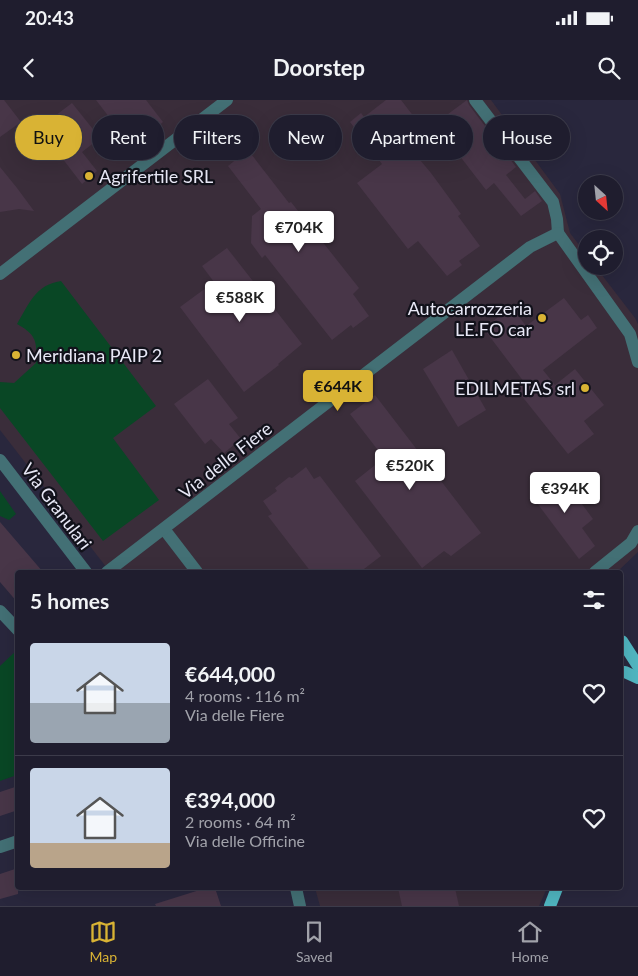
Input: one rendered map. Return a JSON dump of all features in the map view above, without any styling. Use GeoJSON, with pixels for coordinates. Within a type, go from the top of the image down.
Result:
{"type":"FeatureCollection","features":[{"type":"Feature","properties":{"kind":"main road"},"geometry":{"type":"LineString","coordinates":[[623,642],[638,666]]}},
{"type":"Feature","properties":{"kind":"main road"},"geometry":{"type":"LineString","coordinates":[[623,672],[638,678]]}},
{"type":"Feature","properties":{"kind":"main road"},"geometry":{"type":"LineString","coordinates":[[550,906],[556,890]]}},
{"type":"Feature","properties":{"kind":"street"},"geometry":{"type":"LineString","coordinates":[[0,274],[227,100]]}},
{"type":"Feature","properties":{"kind":"street"},"geometry":{"type":"LineString","coordinates":[[475,100],[553,202],[558,233],[630,334],[638,362]]}},
{"type":"Feature","properties":{"kind":"street","name":"Via delle Fiere"},"geometry":{"type":"LineString","coordinates":[[110,570],[530,247],[558,233]]}},
{"type":"Feature","properties":{"kind":"street","name":"Via Granulari"},"geometry":{"type":"LineString","coordinates":[[0,460],[84,570]]}},
{"type":"Feature","properties":{"kind":"street"},"geometry":{"type":"LineString","coordinates":[[164,529],[196,570]]}},
{"type":"Feature","properties":{"kind":"street"},"geometry":{"type":"LineString","coordinates":[[597,570],[631,543],[638,531]]}},
{"type":"Feature","properties":{"kind":"street"},"geometry":{"type":"LineString","coordinates":[[0,611],[15,627]]}},
{"type":"Feature","properties":{"kind":"street"},"geometry":{"type":"LineString","coordinates":[[0,847],[15,842]]}},
{"type":"Feature","properties":{"kind":"street"},"geometry":{"type":"LineString","coordinates":[[296,890],[300,906]]}},
{"type":"Feature","properties":{"kind":"shaded area"},"geometry":{"type":"Polygon","coordinates":[[[0,100],[491,100],[502,115],[483,115],[483,160],[535,160],[560,194],[570,233],[578,244],[578,275],[602,275],[638,324],[638,552],[619,570],[108,570],[0,430],[0,100]]]}},
{"type":"Feature","properties":{"kind":"shaded area"},"geometry":{"type":"Polygon","coordinates":[[[316,890],[546,890],[539,906],[320,906],[316,890]]]}},
{"type":"Feature","properties":{"kind":"green space"},"geometry":{"type":"Polygon","coordinates":[[[61,281],[156,406],[113,438],[159,500],[103,541],[0,408],[0,382],[14,383],[36,363],[36,344],[29,332],[17,324],[29,303],[39,291],[52,283],[61,281]]]}},
{"type":"Feature","properties":{"kind":"green space"},"geometry":{"type":"Polygon","coordinates":[[[0,491],[16,514],[9,520],[0,516],[0,491]]]}},
{"type":"Feature","properties":{"kind":"green space"},"geometry":{"type":"Polygon","coordinates":[[[15,652],[15,776],[0,781],[0,666],[15,652]]]}},
{"type":"Feature","properties":{"kind":"building"},"geometry":{"type":"Polygon","coordinates":[[[0,100],[4,100],[16,115],[15,126],[0,137],[0,100]]]}},
{"type":"Feature","properties":{"kind":"building"},"geometry":{"type":"Polygon","coordinates":[[[96,100],[146,100],[158,115],[107,115],[96,100]]]}},
{"type":"Feature","properties":{"kind":"building"},"geometry":{"type":"Polygon","coordinates":[[[386,100],[401,100],[413,115],[367,115],[386,100]]]}},
{"type":"Feature","properties":{"kind":"building"},"geometry":{"type":"Polygon","coordinates":[[[467,100],[483,123],[483,160],[511,160],[516,167],[506,175],[525,199],[535,191],[542,201],[521,216],[494,183],[486,190],[463,160],[473,160],[473,115],[447,115],[467,100]]]}},
{"type":"Feature","properties":{"kind":"building"},"geometry":{"type":"Polygon","coordinates":[[[72,103],[82,115],[56,115],[72,103]]]}},
{"type":"Feature","properties":{"kind":"building"},"geometry":{"type":"Polygon","coordinates":[[[82,116],[92,128],[92,144],[82,152],[82,116]]]}},
{"type":"Feature","properties":{"kind":"building"},"geometry":{"type":"Polygon","coordinates":[[[82,152],[97,171],[82,184],[64,160],[82,160],[82,152]]]}},
{"type":"Feature","properties":{"kind":"building"},"geometry":{"type":"Polygon","coordinates":[[[236,160],[256,160],[359,288],[353,294],[369,316],[353,328],[351,325],[332,340],[265,255],[262,258],[251,243],[252,216],[261,209],[228,166],[236,160]]]}},
{"type":"Feature","properties":{"kind":"building"},"geometry":{"type":"Polygon","coordinates":[[[379,160],[420,160],[461,214],[458,216],[480,246],[459,261],[462,265],[447,276],[418,241],[408,249],[357,183],[382,164],[379,160]]]}},
{"type":"Feature","properties":{"kind":"building"},"geometry":{"type":"Polygon","coordinates":[[[0,167],[34,211],[19,209],[0,212],[0,167]]]}},
{"type":"Feature","properties":{"kind":"building"},"geometry":{"type":"Polygon","coordinates":[[[227,248],[302,344],[279,365],[244,392],[180,307],[214,282],[202,266],[227,248]]]}},
{"type":"Feature","properties":{"kind":"building"},"geometry":{"type":"Polygon","coordinates":[[[564,298],[581,320],[588,315],[597,328],[543,370],[555,385],[575,369],[604,405],[584,421],[594,434],[568,454],[517,390],[524,382],[484,329],[511,306],[526,326],[564,298]]]}},
{"type":"Feature","properties":{"kind":"building"},"geometry":{"type":"Polygon","coordinates":[[[452,350],[486,410],[458,427],[423,369],[452,350]]]}},
{"type":"Feature","properties":{"kind":"building"},"geometry":{"type":"Polygon","coordinates":[[[208,379],[238,418],[229,424],[241,439],[224,453],[211,439],[205,444],[174,404],[208,379]]]}},
{"type":"Feature","properties":{"kind":"building"},"geometry":{"type":"Polygon","coordinates":[[[375,395],[481,533],[451,556],[444,551],[422,568],[355,481],[384,458],[350,414],[375,395]]]}},
{"type":"Feature","properties":{"kind":"building"},"geometry":{"type":"Polygon","coordinates":[[[306,467],[314,479],[320,476],[381,556],[363,570],[309,570],[268,516],[272,514],[263,501],[277,491],[275,488],[289,477],[292,478],[306,467]]]}},
{"type":"Feature","properties":{"kind":"building"},"geometry":{"type":"Polygon","coordinates":[[[559,473],[593,519],[582,528],[595,546],[579,559],[531,495],[559,473]]]}},
{"type":"Feature","properties":{"kind":"building"},"geometry":{"type":"Polygon","coordinates":[[[0,522],[41,570],[15,570],[15,600],[0,582],[0,522]]]}},
{"type":"Feature","properties":{"kind":"building"},"geometry":{"type":"Polygon","coordinates":[[[15,787],[15,811],[0,816],[0,792],[15,787]]]}},
{"type":"Feature","properties":{"kind":"building"},"geometry":{"type":"Polygon","coordinates":[[[15,869],[15,890],[18,890],[18,894],[0,899],[0,874],[15,869]]]}},
{"type":"Feature","properties":{"kind":"building"},"geometry":{"type":"Polygon","coordinates":[[[200,890],[216,890],[221,906],[156,906],[155,904],[200,890]]]}},
{"type":"Feature","properties":{"kind":"building"},"geometry":{"type":"Polygon","coordinates":[[[398,890],[455,890],[459,906],[402,906],[398,890]]]}},
{"type":"Feature","properties":{"kind":"place","name":"Agrifertile SRL"},"geometry":{"type":"Point","coordinates":[89,176]}},
{"type":"Feature","properties":{"kind":"place","name":"Autocarrozzeria LE.FO car"},"geometry":{"type":"Point","coordinates":[542,318]}},
{"type":"Feature","properties":{"kind":"place","name":"Meridiana PAIP 2"},"geometry":{"type":"Point","coordinates":[16,355]}},
{"type":"Feature","properties":{"kind":"place","name":"EDILMETAS srl"},"geometry":{"type":"Point","coordinates":[585,388]}}]}
